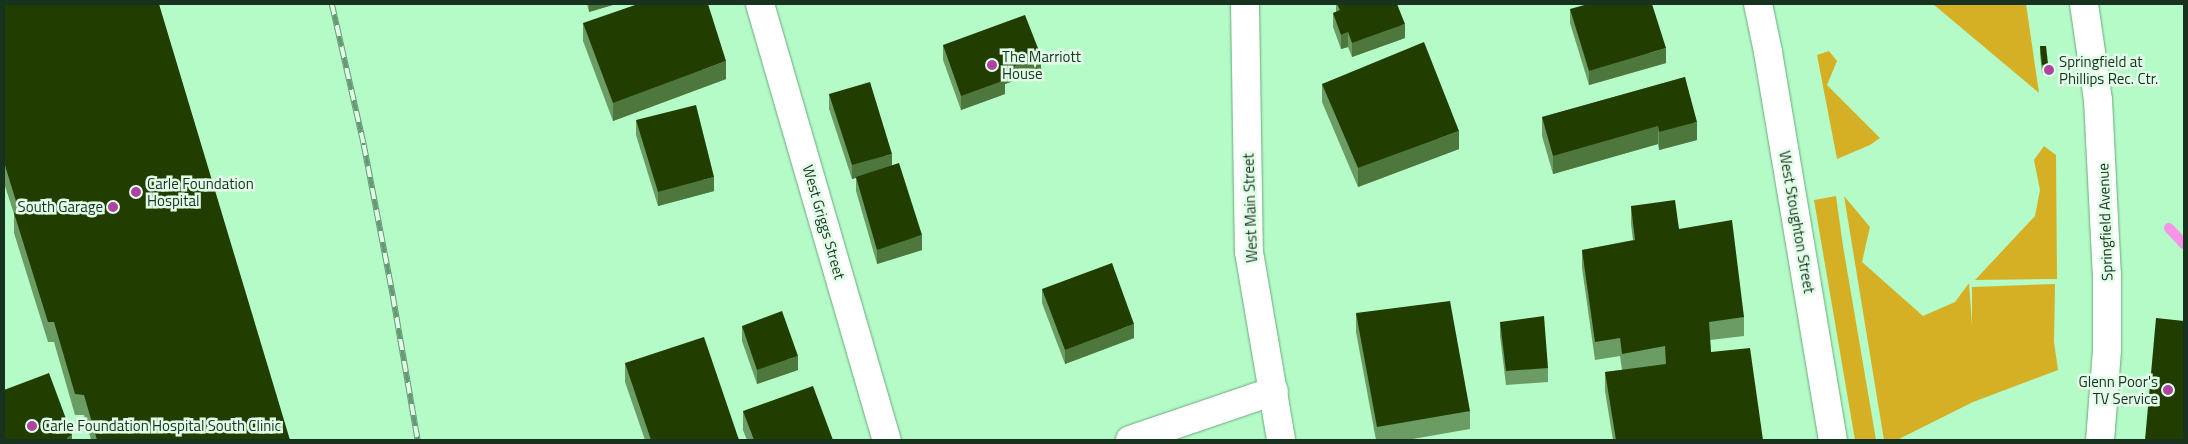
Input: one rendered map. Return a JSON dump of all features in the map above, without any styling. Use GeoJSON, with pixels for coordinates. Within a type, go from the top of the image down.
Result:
{"type":"FeatureCollection","features":[{"type":"Feature","properties":{"kind":"street","name":"West Griggs Street"},"geometry":{"type":"LineString","coordinates":[[760,4],[887,440]]}},
{"type":"Feature","properties":{"kind":"street","name":"West Main Street"},"geometry":{"type":"LineString","coordinates":[[1246,4],[1249,252],[1281,440]]}},
{"type":"Feature","properties":{"kind":"street","name":"West Stoughton Street"},"geometry":{"type":"LineString","coordinates":[[1758,4],[1768,52],[1833,440]]}},
{"type":"Feature","properties":{"kind":"street","name":"Springfield Avenue"},"geometry":{"type":"LineString","coordinates":[[2084,4],[2098,100],[2107,275],[2107,350],[2100,440]]}},
{"type":"Feature","properties":{"kind":"street"},"geometry":{"type":"LineString","coordinates":[[1130,440],[1274,391]]}},
{"type":"Feature","properties":{"kind":"shaded area"},"geometry":{"type":"Polygon","coordinates":[[[1933,4],[2026,4],[2039,93],[1933,4]]]}},
{"type":"Feature","properties":{"kind":"shaded area"},"geometry":{"type":"Polygon","coordinates":[[[1829,51],[1837,61],[1827,85],[1880,138],[1870,145],[1837,159],[1817,55],[1829,51]]]}},
{"type":"Feature","properties":{"kind":"shaded area"},"geometry":{"type":"Polygon","coordinates":[[[2044,146],[2056,155],[2057,279],[1975,280],[2035,216],[2040,190],[2034,160],[2044,146]]]}},
{"type":"Feature","properties":{"kind":"shaded area"},"geometry":{"type":"Polygon","coordinates":[[[1836,196],[1876,440],[1855,440],[1814,200],[1836,196]]]}},
{"type":"Feature","properties":{"kind":"shaded area"},"geometry":{"type":"Polygon","coordinates":[[[1844,196],[1870,227],[1862,262],[1923,316],[1955,302],[1969,283],[1972,325],[1972,287],[2055,284],[2054,342],[2058,370],[1973,402],[1897,440],[1884,440],[1844,196]]]}},
{"type":"Feature","properties":{"kind":"building","name":"Carle Foundation Hospital"},"geometry":{"type":"Polygon","coordinates":[[[4,4],[159,4],[290,440],[97,440],[84,395],[75,394],[54,322],[48,322],[14,213],[19,211],[4,162],[4,4]]]}},
{"type":"Feature","properties":{"kind":"building"},"geometry":{"type":"Polygon","coordinates":[[[638,4],[708,4],[726,61],[613,103],[583,23],[638,4]]]}},
{"type":"Feature","properties":{"kind":"building"},"geometry":{"type":"Polygon","coordinates":[[[1337,4],[1397,4],[1405,24],[1352,43],[1348,32],[1341,35],[1333,13],[1340,10],[1337,4]]]}},
{"type":"Feature","properties":{"kind":"building"},"geometry":{"type":"Polygon","coordinates":[[[1588,4],[1652,4],[1666,48],[1589,71],[1570,9],[1588,4]]]}},
{"type":"Feature","properties":{"kind":"building","name":"The Marriott House"},"geometry":{"type":"Polygon","coordinates":[[[1025,15],[1041,56],[1001,71],[1005,80],[961,96],[943,45],[1025,15]]]}},
{"type":"Feature","properties":{"kind":"building"},"geometry":{"type":"Polygon","coordinates":[[[1424,42],[1459,131],[1358,168],[1322,84],[1424,42]]]}},
{"type":"Feature","properties":{"kind":"building"},"geometry":{"type":"Polygon","coordinates":[[[2040,46],[2046,46],[2048,64],[2042,65],[2040,46]]]}},
{"type":"Feature","properties":{"kind":"building"},"geometry":{"type":"Polygon","coordinates":[[[1685,77],[1697,122],[1659,132],[1658,126],[1553,156],[1542,117],[1685,77]]]}},
{"type":"Feature","properties":{"kind":"building"},"geometry":{"type":"Polygon","coordinates":[[[870,82],[892,154],[852,165],[829,94],[870,82]]]}},
{"type":"Feature","properties":{"kind":"building"},"geometry":{"type":"Polygon","coordinates":[[[696,105],[714,177],[658,192],[636,120],[696,105]]]}},
{"type":"Feature","properties":{"kind":"building"},"geometry":{"type":"Polygon","coordinates":[[[899,163],[922,235],[877,250],[856,177],[899,163]]]}},
{"type":"Feature","properties":{"kind":"building"},"geometry":{"type":"Polygon","coordinates":[[[1675,200],[1679,229],[1732,220],[1744,317],[1709,322],[1711,352],[1750,348],[1763,440],[1616,440],[1605,372],[1666,364],[1665,346],[1622,354],[1620,338],[1595,342],[1582,250],[1635,240],[1631,206],[1675,200]]]}},
{"type":"Feature","properties":{"kind":"building"},"geometry":{"type":"Polygon","coordinates":[[[1112,263],[1134,324],[1065,350],[1042,289],[1112,263]]]}},
{"type":"Feature","properties":{"kind":"building"},"geometry":{"type":"Polygon","coordinates":[[[1450,301],[1470,411],[1377,427],[1356,313],[1450,301]]]}},
{"type":"Feature","properties":{"kind":"building"},"geometry":{"type":"Polygon","coordinates":[[[782,311],[798,356],[757,370],[742,326],[782,311]]]}},
{"type":"Feature","properties":{"kind":"building"},"geometry":{"type":"Polygon","coordinates":[[[1544,316],[1548,368],[1506,371],[1500,322],[1544,316]]]}},
{"type":"Feature","properties":{"kind":"building","name":"Glenn Poor's TV Service"},"geometry":{"type":"Polygon","coordinates":[[[2156,318],[2184,321],[2184,440],[2145,440],[2156,318]]]}},
{"type":"Feature","properties":{"kind":"building"},"geometry":{"type":"Polygon","coordinates":[[[704,337],[739,440],[651,440],[625,363],[704,337]]]}},
{"type":"Feature","properties":{"kind":"building"},"geometry":{"type":"Polygon","coordinates":[[[49,373],[72,435],[67,438],[68,440],[4,440],[4,390],[49,373]]]}},
{"type":"Feature","properties":{"kind":"building"},"geometry":{"type":"Polygon","coordinates":[[[813,386],[833,440],[754,440],[743,411],[813,386]]]}},
{"type":"Feature","properties":{"kind":"waterway"},"geometry":{"type":"LineString","coordinates":[[2169,228],[2184,244]]}},
{"type":"Feature","properties":{"kind":"railway"},"geometry":{"type":"LineString","coordinates":[[332,4],[364,145],[418,440]]}},
{"type":"Feature","properties":{"kind":"place","name":"The Marriott House"},"geometry":{"type":"Point","coordinates":[992,65]}},
{"type":"Feature","properties":{"kind":"place","name":"Springfield at Phillips Rec. Ctr."},"geometry":{"type":"Point","coordinates":[2049,70]}},
{"type":"Feature","properties":{"kind":"place","name":"Carle Foundation Hospital"},"geometry":{"type":"Point","coordinates":[136,192]}},
{"type":"Feature","properties":{"kind":"place","name":"South Garage"},"geometry":{"type":"Point","coordinates":[113,207]}},
{"type":"Feature","properties":{"kind":"place","name":"Glenn Poor's TV Service"},"geometry":{"type":"Point","coordinates":[2168,390]}},
{"type":"Feature","properties":{"kind":"place","name":"Carle Foundation Hospital South Clinic"},"geometry":{"type":"Point","coordinates":[32,426]}}]}
